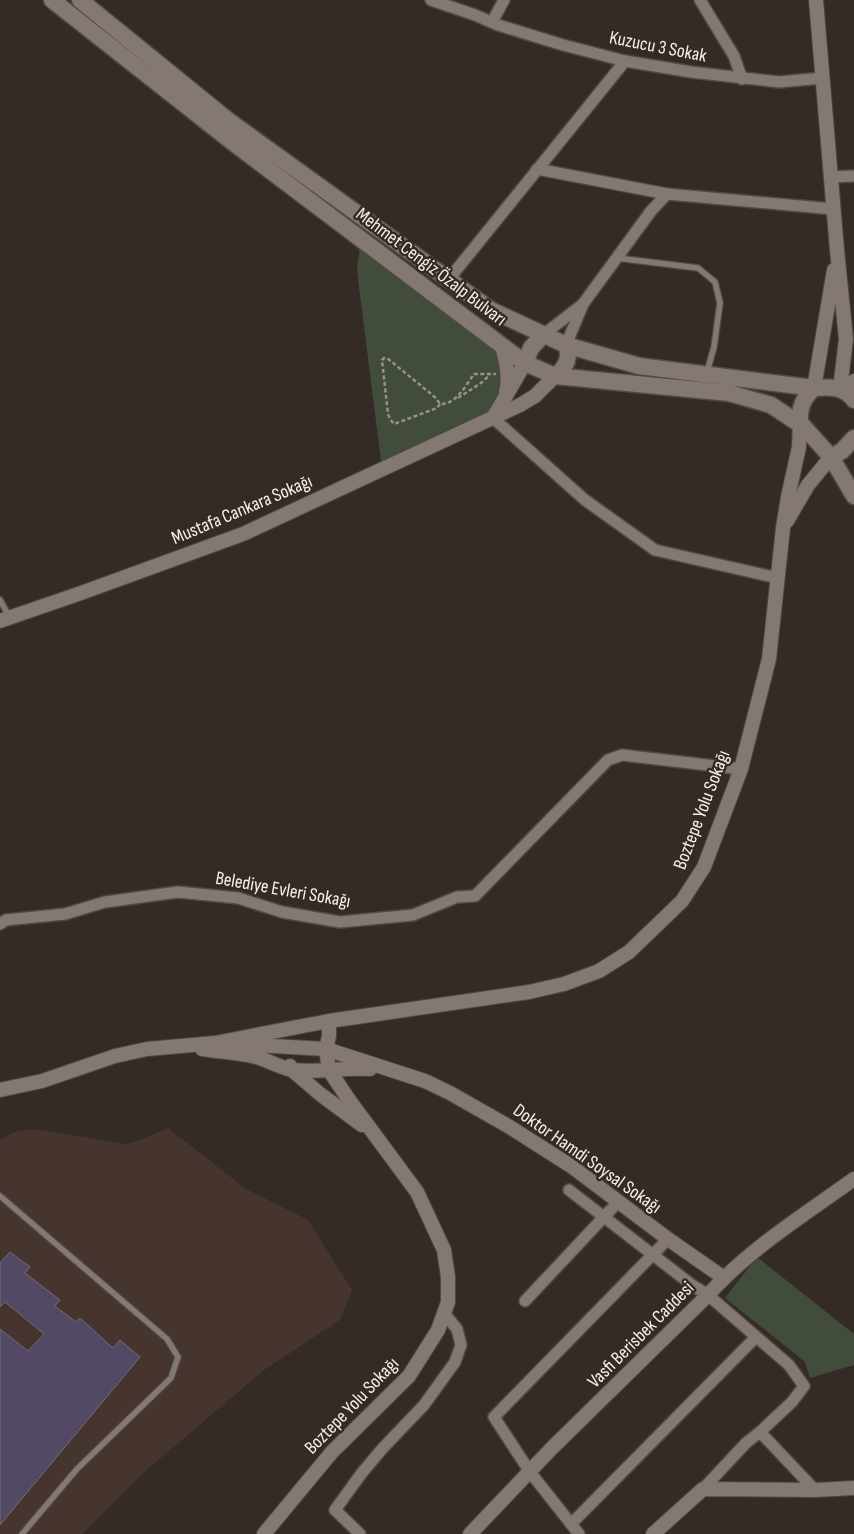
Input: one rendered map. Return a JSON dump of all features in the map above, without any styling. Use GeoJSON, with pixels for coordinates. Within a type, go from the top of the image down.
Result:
{"type":"FeatureCollection","features":[{"type":"Feature","properties":{"kind":"main road","name":"Mehmet Cengiz Özalp Bulvarı"},"geometry":{"type":"LineString","coordinates":[[52,0],[231,141],[502,346],[526,362],[555,376],[729,394],[771,405],[800,423],[831,457],[854,496]]}},
{"type":"Feature","properties":{"kind":"main road","name":"Mehmet Cengiz Özalp Bulvarı"},"geometry":{"type":"LineString","coordinates":[[80,0],[229,121],[491,310],[566,345],[639,366],[848,391]]}},
{"type":"Feature","properties":{"kind":"main road"},"geometry":{"type":"LineString","coordinates":[[526,362],[531,348],[543,335]]}},
{"type":"Feature","properties":{"kind":"main road"},"geometry":{"type":"LineString","coordinates":[[555,376],[566,365],[568,357],[566,345]]}},
{"type":"Feature","properties":{"kind":"main road"},"geometry":{"type":"LineString","coordinates":[[800,423],[802,404],[814,388]]}},
{"type":"Feature","properties":{"kind":"main road"},"geometry":{"type":"LineString","coordinates":[[831,457],[842,451],[854,438]]}},
{"type":"Feature","properties":{"kind":"street","name":"Kuzucu 3 Sokak"},"geometry":{"type":"LineString","coordinates":[[431,0],[498,25],[563,45],[625,61],[742,79],[779,82],[822,78]]}},
{"type":"Feature","properties":{"kind":"street"},"geometry":{"type":"LineString","coordinates":[[492,22],[504,0]]}},
{"type":"Feature","properties":{"kind":"street"},"geometry":{"type":"LineString","coordinates":[[700,0],[734,56],[742,79]]}},
{"type":"Feature","properties":{"kind":"street"},"geometry":{"type":"LineString","coordinates":[[816,0],[830,177],[846,339],[848,391]]}},
{"type":"Feature","properties":{"kind":"street"},"geometry":{"type":"LineString","coordinates":[[449,279],[625,61]]}},
{"type":"Feature","properties":{"kind":"street"},"geometry":{"type":"LineString","coordinates":[[537,169],[667,194],[833,209]]}},
{"type":"Feature","properties":{"kind":"street"},"geometry":{"type":"LineString","coordinates":[[830,177],[854,176]]}},
{"type":"Feature","properties":{"kind":"street"},"geometry":{"type":"LineString","coordinates":[[566,345],[583,304],[651,211],[667,194]]}},
{"type":"Feature","properties":{"kind":"street"},"geometry":{"type":"LineString","coordinates":[[814,388],[837,250]]}},
{"type":"Feature","properties":{"kind":"street"},"geometry":{"type":"LineString","coordinates":[[543,335],[583,304]]}},
{"type":"Feature","properties":{"kind":"street"},"geometry":{"type":"LineString","coordinates":[[502,346],[507,373],[508,385],[506,393]]}},
{"type":"Feature","properties":{"kind":"street"},"geometry":{"type":"LineString","coordinates":[[526,362],[493,418],[585,500],[655,550],[778,578]]}},
{"type":"Feature","properties":{"kind":"street","name":"Mustafa Cankara Sokağı"},"geometry":{"type":"LineString","coordinates":[[5,619],[243,534],[520,405],[535,396],[555,376]]}},
{"type":"Feature","properties":{"kind":"street","name":"Boztepe Yolu Sokağı"},"geometry":{"type":"LineString","coordinates":[[329,1022],[528,992],[564,984],[598,971],[629,952],[682,901],[704,866],[740,769],[769,659],[783,528],[799,447],[800,423]]}},
{"type":"Feature","properties":{"kind":"street"},"geometry":{"type":"LineString","coordinates":[[783,528],[808,485],[831,457]]}},
{"type":"Feature","properties":{"kind":"street","name":"Belediye Evleri Sokağı"},"geometry":{"type":"LineString","coordinates":[[0,924],[6,920],[65,914],[105,902],[178,892],[238,898],[282,912],[340,922],[413,915],[457,897],[476,896],[608,760],[622,755],[740,769]]}},
{"type":"Feature","properties":{"kind":"street"},"geometry":{"type":"LineString","coordinates":[[215,1043],[329,1022]]}},
{"type":"Feature","properties":{"kind":"street"},"geometry":{"type":"LineString","coordinates":[[329,1022],[301,1034],[288,1047],[287,1057],[292,1070],[320,1094],[374,1134]]}},
{"type":"Feature","properties":{"kind":"street"},"geometry":{"type":"LineString","coordinates":[[329,1022],[329,1036],[326,1049],[329,1070]]}},
{"type":"Feature","properties":{"kind":"street"},"geometry":{"type":"LineString","coordinates":[[0,1090],[42,1081],[115,1056],[147,1049],[215,1043],[326,1049],[395,1070]]}},
{"type":"Feature","properties":{"kind":"street"},"geometry":{"type":"LineString","coordinates":[[182,1045],[222,1052],[241,1053],[292,1070],[329,1070],[350,1067],[395,1070]]}},
{"type":"Feature","properties":{"kind":"street","name":"Boztepe Yolu Sokağı"},"geometry":{"type":"LineString","coordinates":[[264,1534],[332,1452],[409,1376],[438,1330],[448,1302],[448,1277],[444,1250],[417,1192],[329,1070]]}},
{"type":"Feature","properties":{"kind":"street","name":"Doktor Hamdi Soysal Sokağı"},"geometry":{"type":"LineString","coordinates":[[395,1070],[425,1081],[478,1108],[571,1166],[668,1239],[724,1278]]}},
{"type":"Feature","properties":{"kind":"street","name":"Vasfi Berisbek Caddesi"},"geometry":{"type":"LineString","coordinates":[[470,1534],[724,1278],[765,1243],[854,1180]]}},
{"type":"Feature","properties":{"kind":"street"},"geometry":{"type":"LineString","coordinates":[[569,1190],[708,1296],[789,1365],[804,1386],[792,1402],[760,1432],[746,1442],[702,1489],[653,1534]]}},
{"type":"Feature","properties":{"kind":"street"},"geometry":{"type":"LineString","coordinates":[[524,1301],[618,1202]]}},
{"type":"Feature","properties":{"kind":"street"},"geometry":{"type":"LineString","coordinates":[[579,1534],[530,1472],[494,1417],[668,1239]]}},
{"type":"Feature","properties":{"kind":"street"},"geometry":{"type":"LineString","coordinates":[[360,1534],[335,1510],[382,1449],[424,1405],[455,1362],[461,1345],[457,1328],[444,1313]]}},
{"type":"Feature","properties":{"kind":"street"},"geometry":{"type":"LineString","coordinates":[[571,1524],[756,1337]]}},
{"type":"Feature","properties":{"kind":"street"},"geometry":{"type":"LineString","coordinates":[[760,1432],[815,1490]]}},
{"type":"Feature","properties":{"kind":"street"},"geometry":{"type":"LineString","coordinates":[[702,1489],[815,1490],[854,1488]]}},
{"type":"Feature","properties":{"kind":"lane"},"geometry":{"type":"LineString","coordinates":[[616,258],[698,268],[715,282],[720,303],[714,347],[706,374]]}},
{"type":"Feature","properties":{"kind":"lane"},"geometry":{"type":"LineString","coordinates":[[0,600],[5,619]]}},
{"type":"Feature","properties":{"kind":"lane"},"geometry":{"type":"LineString","coordinates":[[0,1196],[167,1339],[178,1357],[171,1378],[77,1469],[22,1534]]}},
{"type":"Feature","properties":{"kind":"path"},"geometry":{"type":"LineString","coordinates":[[440,404],[436,398],[387,358],[382,360],[388,414],[394,424],[454,400],[491,375]]}},
{"type":"Feature","properties":{"kind":"path"},"geometry":{"type":"LineString","coordinates":[[454,400],[474,374],[491,375],[507,373]]}},
{"type":"Feature","properties":{"kind":"shaded area"},"geometry":{"type":"Polygon","coordinates":[[[168,1128],[246,1189],[308,1220],[352,1290],[340,1320],[264,1370],[142,1474],[82,1534],[0,1534],[0,1140],[14,1132],[35,1129],[126,1144],[168,1128]]]}},
{"type":"Feature","properties":{"kind":"green space"},"geometry":{"type":"Polygon","coordinates":[[[360,245],[496,351],[500,373],[497,398],[490,410],[470,422],[381,461],[357,271],[360,245]]]}},
{"type":"Feature","properties":{"kind":"green space"},"geometry":{"type":"Polygon","coordinates":[[[757,1257],[854,1334],[854,1365],[810,1378],[805,1362],[725,1298],[757,1257]]]}},
{"type":"Feature","properties":{"kind":"building"},"geometry":{"type":"Polygon","coordinates":[[[10,1252],[30,1267],[25,1273],[60,1300],[55,1306],[76,1322],[80,1318],[113,1348],[120,1340],[140,1357],[0,1525],[0,1329],[28,1351],[44,1334],[5,1302],[0,1307],[0,1263],[10,1252]]]}}]}
